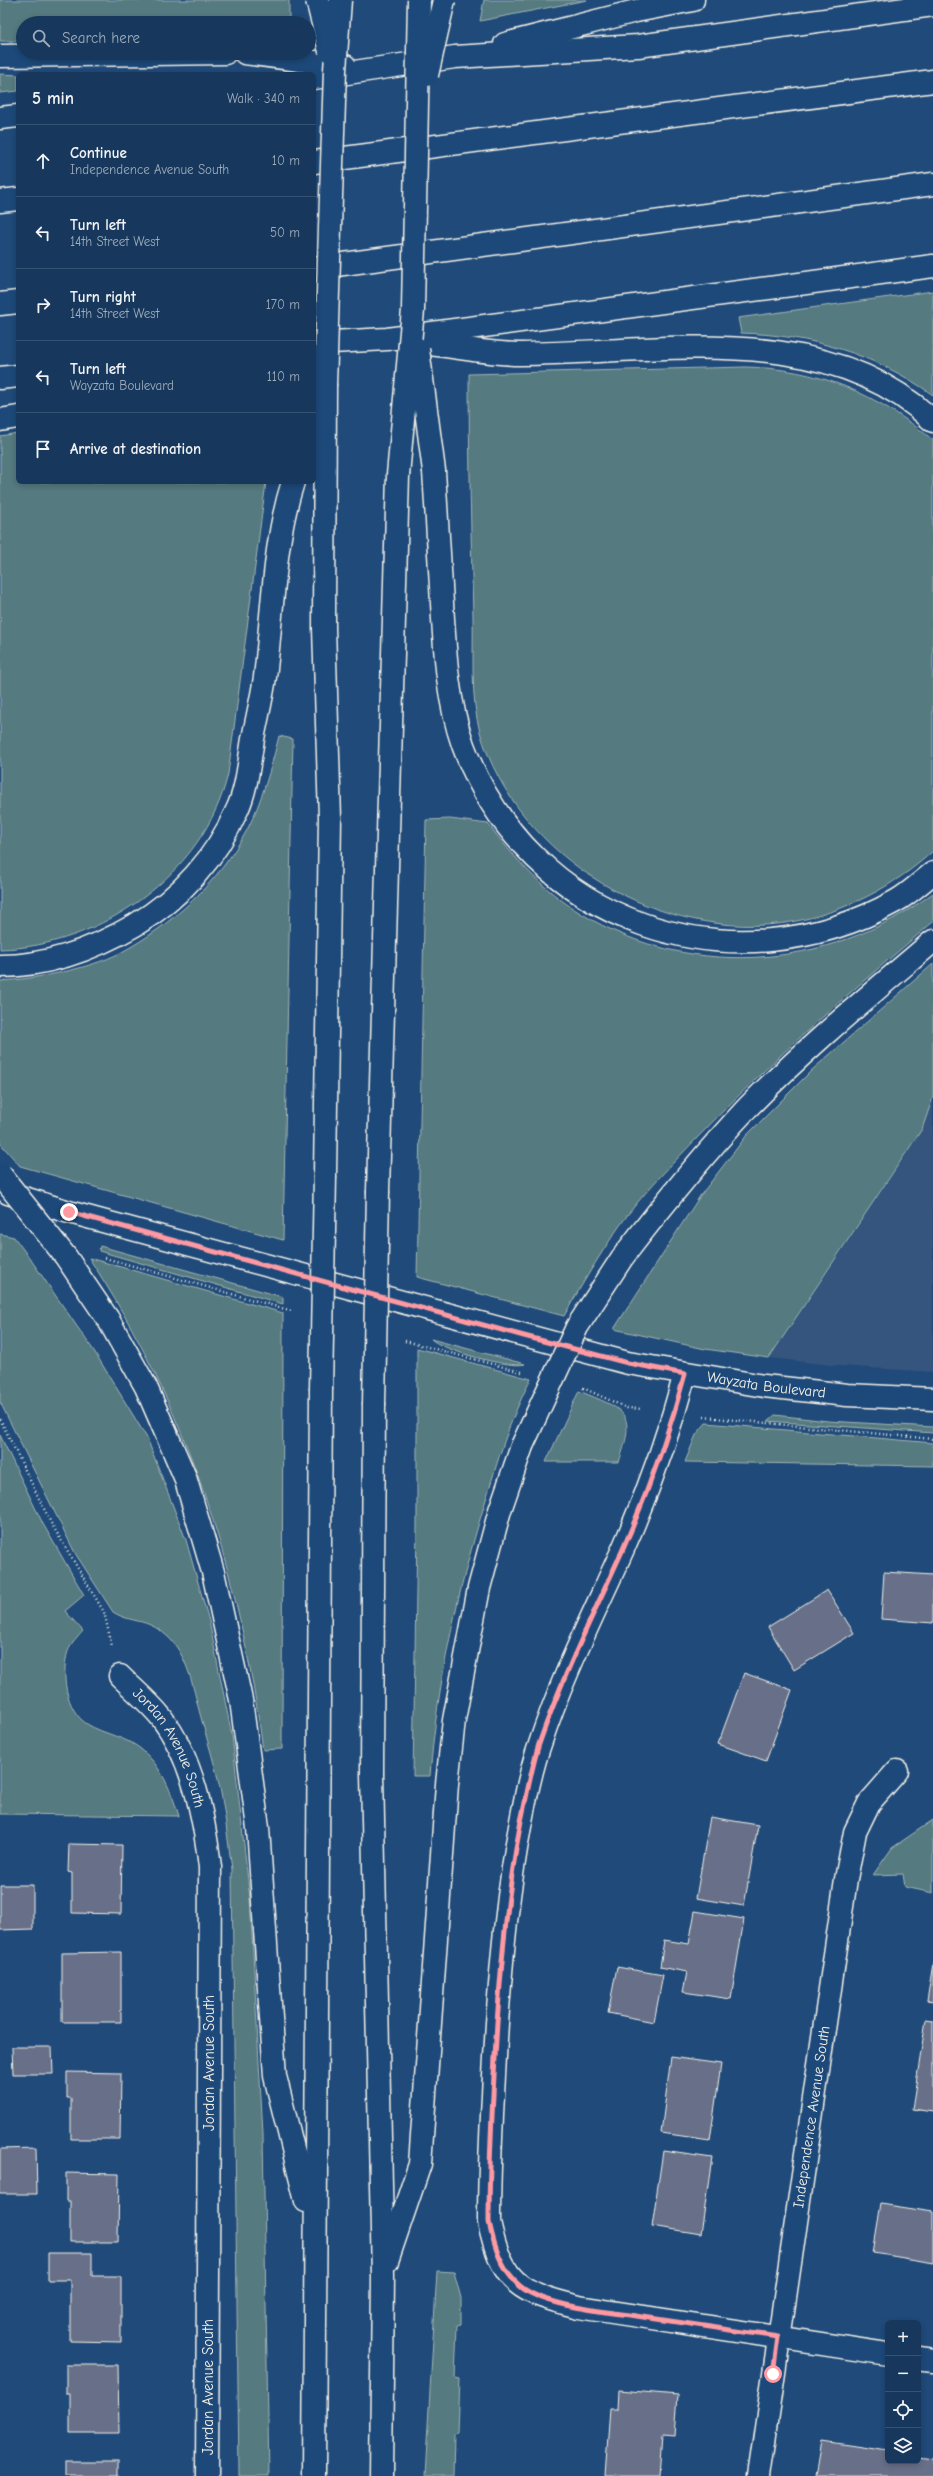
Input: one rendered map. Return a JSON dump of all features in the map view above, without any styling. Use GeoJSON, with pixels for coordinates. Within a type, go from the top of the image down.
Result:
{"type":"FeatureCollection","features":[{"type":"Feature","properties":{"kind":"main road"},"geometry":{"type":"LineString","coordinates":[[317,0],[335,70]]}},
{"type":"Feature","properties":{"kind":"main road"},"geometry":{"type":"LineString","coordinates":[[314,2476],[314,2234],[321,1390],[330,818],[324,628],[325,386],[335,70],[340,0]]}},
{"type":"Feature","properties":{"kind":"main road"},"geometry":{"type":"LineString","coordinates":[[381,2476],[383,2276],[372,1774],[374,1405],[398,475],[413,310],[418,117],[419,0]]}},
{"type":"Feature","properties":{"kind":"main road"},"geometry":{"type":"LineString","coordinates":[[418,117],[444,0]]}},
{"type":"Feature","properties":{"kind":"main road"},"geometry":{"type":"LineString","coordinates":[[455,57],[636,11],[693,0]]}},
{"type":"Feature","properties":{"kind":"main road"},"geometry":{"type":"LineString","coordinates":[[316,78],[455,57],[638,46],[933,5]]}},
{"type":"Feature","properties":{"kind":"main road"},"geometry":{"type":"LineString","coordinates":[[0,56],[16,56]]}},
{"type":"Feature","properties":{"kind":"main road"},"geometry":{"type":"LineString","coordinates":[[301,60],[374,69]]}},
{"type":"Feature","properties":{"kind":"main road"},"geometry":{"type":"LineString","coordinates":[[316,162],[933,81]]}},
{"type":"Feature","properties":{"kind":"main road"},"geometry":{"type":"LineString","coordinates":[[0,118],[16,116]]}},
{"type":"Feature","properties":{"kind":"main road"},"geometry":{"type":"LineString","coordinates":[[316,268],[933,184]]}},
{"type":"Feature","properties":{"kind":"main road"},"geometry":{"type":"LineString","coordinates":[[0,201],[16,199]]}},
{"type":"Feature","properties":{"kind":"main road"},"geometry":{"type":"LineString","coordinates":[[316,343],[387,339],[933,266]]}},
{"type":"Feature","properties":{"kind":"main road"},"geometry":{"type":"LineString","coordinates":[[0,304],[16,302]]}},
{"type":"Feature","properties":{"kind":"main road"},"geometry":{"type":"LineString","coordinates":[[413,310],[434,471],[446,666],[452,707],[464,746],[491,801],[510,829],[560,881],[588,900],[642,924],[687,937],[743,942],[775,940],[809,934],[851,921],[898,900],[933,873]]}},
{"type":"Feature","properties":{"kind":"main road"},"geometry":{"type":"LineString","coordinates":[[387,339],[520,354],[702,349],[763,350],[806,356],[842,366],[880,382],[914,402],[933,421]]}},
{"type":"Feature","properties":{"kind":"main road"},"geometry":{"type":"LineString","coordinates":[[0,378],[16,376]]}},
{"type":"Feature","properties":{"kind":"main road"},"geometry":{"type":"LineString","coordinates":[[316,414],[325,386]]}},
{"type":"Feature","properties":{"kind":"main road"},"geometry":{"type":"LineString","coordinates":[[0,420],[16,417]]}},
{"type":"Feature","properties":{"kind":"main road"},"geometry":{"type":"LineString","coordinates":[[0,966],[44,961],[78,952],[122,932],[152,915],[180,893],[202,867],[222,839],[238,809],[248,768],[264,678],[282,522],[292,485]]}},
{"type":"Feature","properties":{"kind":"main road"},"geometry":{"type":"LineString","coordinates":[[383,2276],[420,2164],[446,1792],[455,1712],[479,1588],[500,1510],[522,1446],[577,1328],[622,1258],[681,1181],[749,1107],[820,1039],[933,941]]}},
{"type":"Feature","properties":{"kind":"main road"},"geometry":{"type":"LineString","coordinates":[[0,1174],[66,1257],[108,1319],[146,1387],[185,1477],[213,1572],[241,1700],[258,1828],[275,2076],[314,2234]]}},
{"type":"Feature","properties":{"kind":"main road","name":"Wayzata Boulevard"},"geometry":{"type":"LineString","coordinates":[[0,1191],[69,1212],[628,1363],[685,1374],[764,1386],[846,1395],[933,1399]]}},
{"type":"Feature","properties":{"kind":"main road"},"geometry":{"type":"LineString","coordinates":[[685,1374],[674,1414],[654,1474],[624,1546],[577,1649],[539,1744],[528,1788],[512,1873],[502,1952],[494,2078],[489,2222],[494,2245],[504,2268],[520,2287],[542,2298],[579,2307],[885,2354]]}},
{"type":"Feature","properties":{"kind":"main road","name":"Jordan Avenue South"},"geometry":{"type":"LineString","coordinates":[[120,1676],[160,1717],[178,1743],[200,1807],[209,1861],[207,2476]]}},
{"type":"Feature","properties":{"kind":"main road","name":"Independence Avenue South"},"geometry":{"type":"LineString","coordinates":[[759,2476],[778,2337],[855,1832],[869,1803],[897,1771]]}},
{"type":"Feature","properties":{"kind":"main road"},"geometry":{"type":"LineString","coordinates":[[921,2359],[933,2361]]}},
{"type":"Feature","properties":{"kind":"path"},"geometry":{"type":"LineString","coordinates":[[711,1418],[933,1439]]}},
{"type":"Feature","properties":{"kind":"path"},"geometry":{"type":"LineString","coordinates":[[0,1419],[51,1523],[104,1612],[120,1676]]}},
{"type":"Feature","properties":{"kind":"shaded area"},"geometry":{"type":"Polygon","coordinates":[[[933,1097],[933,1372],[840,1366],[770,1358],[913,1144],[922,1129],[933,1097]]]}},
{"type":"Feature","properties":{"kind":"green space"},"geometry":{"type":"Polygon","coordinates":[[[0,0],[289,0],[289,16],[16,16],[16,41],[0,41],[0,0]]]}},
{"type":"Feature","properties":{"kind":"green space"},"geometry":{"type":"Polygon","coordinates":[[[484,0],[587,0],[480,21],[484,0]]]}},
{"type":"Feature","properties":{"kind":"green space"},"geometry":{"type":"Polygon","coordinates":[[[0,74],[16,75],[16,91],[0,93],[0,74]]]}},
{"type":"Feature","properties":{"kind":"green space"},"geometry":{"type":"Polygon","coordinates":[[[933,291],[933,395],[888,368],[842,349],[792,338],[741,333],[738,318],[933,291]]]}},
{"type":"Feature","properties":{"kind":"green space"},"geometry":{"type":"Polygon","coordinates":[[[745,367],[797,372],[822,378],[868,397],[890,409],[933,440],[933,851],[902,876],[885,887],[867,897],[830,912],[791,922],[742,925],[694,919],[646,905],[601,883],[561,854],[526,818],[499,778],[480,732],[475,704],[473,675],[469,374],[745,367]]]}},
{"type":"Feature","properties":{"kind":"green space"},"geometry":{"type":"Polygon","coordinates":[[[16,433],[16,484],[266,484],[228,774],[216,810],[197,843],[172,872],[143,898],[110,919],[75,935],[38,945],[0,949],[0,436],[16,433]]]}},
{"type":"Feature","properties":{"kind":"green space"},"geometry":{"type":"Polygon","coordinates":[[[279,736],[293,739],[283,1240],[20,1166],[0,1143],[0,981],[30,978],[62,972],[107,959],[139,942],[176,915],[223,867],[247,830],[262,796],[279,736]]]}},
{"type":"Feature","properties":{"kind":"green space"},"geometry":{"type":"Polygon","coordinates":[[[450,819],[488,824],[506,847],[547,889],[571,907],[614,931],[659,947],[706,956],[754,957],[801,952],[848,939],[892,919],[933,893],[933,922],[872,973],[754,1080],[645,1193],[612,1238],[587,1276],[564,1316],[417,1277],[426,820],[450,819]]]}},
{"type":"Feature","properties":{"kind":"green space"},"geometry":{"type":"Polygon","coordinates":[[[933,964],[933,1097],[922,1129],[769,1358],[705,1349],[614,1329],[700,1196],[747,1135],[812,1070],[933,964]]]}},
{"type":"Feature","properties":{"kind":"green space"},"geometry":{"type":"Polygon","coordinates":[[[0,1234],[14,1237],[31,1260],[94,1351],[147,1438],[186,1540],[209,1621],[232,1736],[250,1899],[263,2134],[269,2476],[239,2476],[232,1869],[219,1783],[189,1672],[180,1653],[167,1636],[159,1630],[146,1623],[120,1616],[113,1612],[75,1553],[0,1402],[0,1234]]]}},
{"type":"Feature","properties":{"kind":"green space"},"geometry":{"type":"Polygon","coordinates":[[[100,1246],[283,1297],[283,1304],[99,1251],[100,1246]]]}},
{"type":"Feature","properties":{"kind":"green space"},"geometry":{"type":"Polygon","coordinates":[[[89,1258],[283,1313],[282,1749],[263,1750],[253,1684],[240,1620],[224,1556],[204,1494],[181,1432],[154,1373],[124,1314],[89,1258]]]}},
{"type":"Feature","properties":{"kind":"green space"},"geometry":{"type":"Polygon","coordinates":[[[431,1339],[525,1364],[506,1364],[476,1358],[448,1348],[431,1339]]]}},
{"type":"Feature","properties":{"kind":"green space"},"geometry":{"type":"Polygon","coordinates":[[[417,1348],[531,1379],[516,1410],[504,1442],[465,1572],[443,1673],[433,1742],[430,1776],[413,1776],[417,1528],[417,1348]]]}},
{"type":"Feature","properties":{"kind":"green space"},"geometry":{"type":"Polygon","coordinates":[[[579,1391],[617,1408],[623,1414],[627,1432],[619,1462],[546,1462],[579,1391]]]}},
{"type":"Feature","properties":{"kind":"green space"},"geometry":{"type":"Polygon","coordinates":[[[775,1415],[828,1421],[933,1427],[933,1433],[768,1421],[775,1415]]]}},
{"type":"Feature","properties":{"kind":"green space"},"geometry":{"type":"Polygon","coordinates":[[[706,1423],[933,1443],[933,1466],[685,1462],[696,1435],[706,1423]]]}},
{"type":"Feature","properties":{"kind":"green space"},"geometry":{"type":"Polygon","coordinates":[[[0,1435],[43,1524],[84,1595],[65,1611],[83,1631],[69,1648],[66,1660],[65,1680],[69,1701],[80,1718],[87,1724],[130,1742],[149,1757],[165,1780],[179,1816],[0,1814],[0,1435]]]}},
{"type":"Feature","properties":{"kind":"green space"},"geometry":{"type":"Polygon","coordinates":[[[933,1820],[933,1893],[905,1887],[903,1874],[873,1875],[892,1848],[933,1820]]]}},
{"type":"Feature","properties":{"kind":"green space"},"geometry":{"type":"Polygon","coordinates":[[[437,2271],[454,2272],[461,2298],[461,2325],[457,2326],[455,2378],[460,2379],[458,2433],[454,2434],[453,2476],[425,2476],[437,2271]]]}},
{"type":"Feature","properties":{"kind":"building"},"geometry":{"type":"Polygon","coordinates":[[[884,1572],[933,1575],[933,1623],[881,1619],[884,1572]]]}},
{"type":"Feature","properties":{"kind":"building"},"geometry":{"type":"Polygon","coordinates":[[[827,1590],[854,1633],[794,1670],[768,1627],[827,1590]]]}},
{"type":"Feature","properties":{"kind":"building"},"geometry":{"type":"Polygon","coordinates":[[[744,1673],[792,1690],[766,1761],[718,1744],[744,1673]]]}},
{"type":"Feature","properties":{"kind":"building"},"geometry":{"type":"Polygon","coordinates":[[[710,1817],[758,1825],[744,1906],[696,1898],[710,1817]]]}},
{"type":"Feature","properties":{"kind":"building"},"geometry":{"type":"Polygon","coordinates":[[[69,1844],[122,1845],[121,1914],[72,1913],[72,1873],[68,1872],[69,1844]]]}},
{"type":"Feature","properties":{"kind":"building"},"geometry":{"type":"Polygon","coordinates":[[[0,1885],[33,1885],[33,1929],[0,1930],[0,1885]]]}},
{"type":"Feature","properties":{"kind":"building"},"geometry":{"type":"Polygon","coordinates":[[[695,1911],[744,1919],[731,1999],[683,1992],[687,1972],[660,1967],[664,1940],[689,1944],[695,1911]]]}},
{"type":"Feature","properties":{"kind":"building"},"geometry":{"type":"Polygon","coordinates":[[[121,1952],[121,2022],[62,2022],[62,1953],[121,1952]]]}},
{"type":"Feature","properties":{"kind":"building"},"geometry":{"type":"Polygon","coordinates":[[[933,1963],[933,2002],[927,2001],[933,1963]]]}},
{"type":"Feature","properties":{"kind":"building"},"geometry":{"type":"Polygon","coordinates":[[[617,1967],[663,1975],[654,2022],[608,2013],[617,1967]]]}},
{"type":"Feature","properties":{"kind":"building"},"geometry":{"type":"Polygon","coordinates":[[[926,2020],[933,2021],[933,2112],[912,2109],[926,2020]]]}},
{"type":"Feature","properties":{"kind":"building"},"geometry":{"type":"Polygon","coordinates":[[[12,2047],[52,2047],[53,2074],[13,2074],[12,2047]]]}},
{"type":"Feature","properties":{"kind":"building"},"geometry":{"type":"Polygon","coordinates":[[[671,2057],[721,2064],[710,2140],[661,2133],[671,2057]]]}},
{"type":"Feature","properties":{"kind":"building"},"geometry":{"type":"Polygon","coordinates":[[[67,2072],[121,2073],[120,2139],[71,2139],[71,2098],[67,2098],[67,2072]]]}},
{"type":"Feature","properties":{"kind":"building"},"geometry":{"type":"Polygon","coordinates":[[[36,2148],[37,2194],[0,2194],[0,2149],[36,2148]]]}},
{"type":"Feature","properties":{"kind":"building"},"geometry":{"type":"Polygon","coordinates":[[[663,2151],[712,2158],[701,2234],[652,2226],[663,2151]]]}},
{"type":"Feature","properties":{"kind":"building"},"geometry":{"type":"Polygon","coordinates":[[[66,2173],[119,2174],[118,2242],[70,2242],[70,2201],[66,2201],[66,2173]]]}},
{"type":"Feature","properties":{"kind":"building"},"geometry":{"type":"Polygon","coordinates":[[[881,2204],[933,2212],[933,2263],[873,2253],[881,2204]]]}},
{"type":"Feature","properties":{"kind":"building"},"geometry":{"type":"Polygon","coordinates":[[[48,2253],[92,2253],[92,2276],[121,2276],[121,2342],[70,2341],[70,2280],[48,2280],[48,2253]]]}},
{"type":"Feature","properties":{"kind":"building"},"geometry":{"type":"Polygon","coordinates":[[[66,2365],[118,2365],[119,2433],[70,2433],[70,2393],[66,2393],[66,2365]]]}},
{"type":"Feature","properties":{"kind":"building"},"geometry":{"type":"Polygon","coordinates":[[[619,2390],[678,2395],[675,2435],[663,2434],[660,2476],[605,2476],[610,2409],[618,2409],[619,2390]]]}},
{"type":"Feature","properties":{"kind":"building"},"geometry":{"type":"Polygon","coordinates":[[[822,2441],[885,2451],[885,2464],[921,2464],[921,2456],[933,2458],[933,2476],[816,2476],[822,2441]]]}},
{"type":"Feature","properties":{"kind":"building"},"geometry":{"type":"Polygon","coordinates":[[[65,2462],[118,2462],[118,2476],[65,2476],[65,2462]]]}},
{"type":"Feature","properties":{"kind":"route"},"geometry":{"type":"LineString","coordinates":[[69,1212],[524,1336],[628,1363],[685,1374],[674,1414],[654,1474],[624,1546],[577,1649],[539,1744],[528,1788],[507,1903],[502,1952],[494,2078],[489,2182],[489,2222],[494,2245],[504,2268],[520,2287],[542,2298],[579,2307],[778,2337],[773,2374]]}}]}
